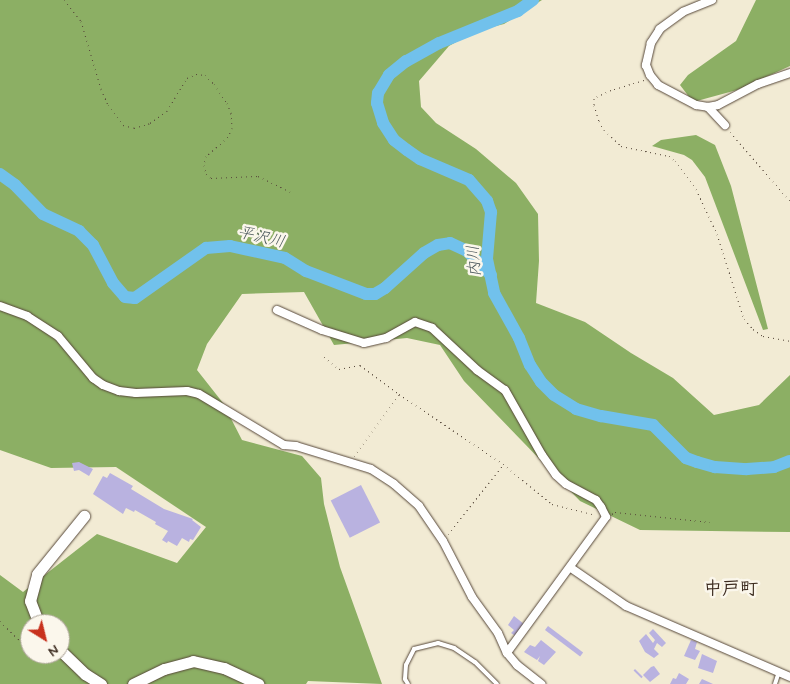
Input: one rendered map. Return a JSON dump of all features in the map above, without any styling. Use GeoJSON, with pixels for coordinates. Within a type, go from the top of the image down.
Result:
{"type":"FeatureCollection","features":[{"type":"Feature","properties":{"kind":"street"},"geometry":{"type":"LineString","coordinates":[[712,0],[683,12],[660,29],[651,43],[646,58],[646,65],[652,78],[668,92],[696,105],[708,107],[718,105],[758,84],[790,73]]}},
{"type":"Feature","properties":{"kind":"street"},"geometry":{"type":"LineString","coordinates":[[708,107],[725,125]]}},
{"type":"Feature","properties":{"kind":"street"},"geometry":{"type":"LineString","coordinates":[[0,306],[27,316],[58,336],[93,378],[103,385],[119,391],[136,393],[187,391],[199,394],[284,446],[296,446],[371,469],[394,484],[419,506],[443,541],[472,597],[498,633],[507,653],[541,684]]}},
{"type":"Feature","properties":{"kind":"street"},"geometry":{"type":"LineString","coordinates":[[277,310],[322,330],[364,343],[386,338],[416,322],[432,328],[477,370],[505,390],[542,455],[556,475],[566,484],[596,500],[606,518],[507,653]]}},
{"type":"Feature","properties":{"kind":"street"},"geometry":{"type":"LineString","coordinates":[[35,614],[30,601],[37,574],[84,516]]}},
{"type":"Feature","properties":{"kind":"street"},"geometry":{"type":"LineString","coordinates":[[571,568],[626,606],[790,677]]}},
{"type":"Feature","properties":{"kind":"street"},"geometry":{"type":"LineString","coordinates":[[70,660],[85,674],[101,684]]}},
{"type":"Feature","properties":{"kind":"street"},"geometry":{"type":"LineString","coordinates":[[133,684],[164,669],[193,661],[224,668],[259,684]]}},
{"type":"Feature","properties":{"kind":"lane"},"geometry":{"type":"LineString","coordinates":[[408,684],[405,679],[406,665],[414,649],[438,643],[454,648],[475,662],[497,684]]}},
{"type":"Feature","properties":{"kind":"lane"},"geometry":{"type":"LineString","coordinates":[[775,684],[779,672]]}},
{"type":"Feature","properties":{"kind":"path"},"geometry":{"type":"LineString","coordinates":[[64,0],[81,21],[101,89],[108,105],[123,125],[134,128],[150,123],[167,111],[187,78],[196,74],[205,76],[214,84],[228,103],[232,128],[228,136],[206,156],[204,166],[206,174],[211,178],[258,176],[293,193]]}},
{"type":"Feature","properties":{"kind":"path"},"geometry":{"type":"LineString","coordinates":[[652,78],[611,90],[594,98],[599,121],[604,130],[621,146],[669,156],[676,161],[696,189],[717,234],[744,319],[752,329],[763,336],[790,342]]}},
{"type":"Feature","properties":{"kind":"path"},"geometry":{"type":"LineString","coordinates":[[725,125],[790,201]]}},
{"type":"Feature","properties":{"kind":"path"},"geometry":{"type":"LineString","coordinates":[[324,357],[339,369],[360,365],[399,394],[503,464],[552,504],[606,518],[615,512],[709,522]]}},
{"type":"Feature","properties":{"kind":"path"},"geometry":{"type":"LineString","coordinates":[[349,462],[399,394]]}},
{"type":"Feature","properties":{"kind":"path"},"geometry":{"type":"LineString","coordinates":[[443,541],[503,464]]}},
{"type":"Feature","properties":{"kind":"path"},"geometry":{"type":"LineString","coordinates":[[0,621],[20,639]]}},
{"type":"Feature","properties":{"kind":"green space"},"geometry":{"type":"Polygon","coordinates":[[[0,0],[542,0],[504,24],[476,31],[449,46],[419,81],[421,107],[436,123],[476,149],[516,183],[538,214],[539,261],[536,303],[585,322],[673,378],[714,415],[759,405],[790,375],[790,532],[640,530],[580,501],[464,381],[440,345],[407,338],[334,345],[304,292],[242,294],[207,344],[197,370],[223,403],[242,440],[302,456],[321,478],[324,504],[340,567],[382,684],[308,681],[306,684],[0,684],[0,575],[23,592],[97,534],[177,563],[206,527],[116,467],[51,468],[0,450],[0,0]]]}},
{"type":"Feature","properties":{"kind":"green space"},"geometry":{"type":"Polygon","coordinates":[[[756,0],[790,0],[790,66],[737,90],[693,102],[680,85],[688,75],[736,41],[756,0]]]}},
{"type":"Feature","properties":{"kind":"green space"},"geometry":{"type":"Polygon","coordinates":[[[696,135],[715,145],[731,186],[768,329],[763,330],[705,177],[692,160],[684,155],[652,146],[661,140],[696,135]]]}},
{"type":"Feature","properties":{"kind":"building"},"geometry":{"type":"Polygon","coordinates":[[[79,462],[93,469],[89,476],[79,470],[74,471],[72,463],[79,462]]]}},
{"type":"Feature","properties":{"kind":"building"},"geometry":{"type":"Polygon","coordinates":[[[110,473],[133,486],[131,489],[164,509],[193,519],[201,527],[193,540],[190,539],[189,542],[182,538],[177,546],[168,541],[167,543],[162,540],[168,531],[155,524],[156,522],[135,510],[134,512],[126,508],[123,514],[93,494],[103,476],[107,478],[110,473]]]}},
{"type":"Feature","properties":{"kind":"building"},"geometry":{"type":"Polygon","coordinates":[[[361,485],[380,522],[350,538],[331,500],[361,485]]]}},
{"type":"Feature","properties":{"kind":"building"},"geometry":{"type":"Polygon","coordinates":[[[514,616],[524,624],[517,637],[511,633],[514,630],[508,625],[514,616]]]}},
{"type":"Feature","properties":{"kind":"building"},"geometry":{"type":"Polygon","coordinates":[[[548,626],[583,652],[580,656],[545,630],[548,626]]]}},
{"type":"Feature","properties":{"kind":"building"},"geometry":{"type":"Polygon","coordinates":[[[653,629],[666,643],[662,647],[657,643],[654,649],[659,654],[654,658],[645,652],[639,641],[646,634],[653,643],[655,640],[649,633],[653,629]]]}},
{"type":"Feature","properties":{"kind":"building"},"geometry":{"type":"Polygon","coordinates":[[[541,640],[556,652],[544,665],[538,661],[540,656],[537,660],[524,652],[530,645],[535,647],[541,640]]]}},
{"type":"Feature","properties":{"kind":"building"},"geometry":{"type":"Polygon","coordinates":[[[691,640],[697,642],[695,649],[700,651],[695,660],[684,656],[691,640]]]}},
{"type":"Feature","properties":{"kind":"building"},"geometry":{"type":"Polygon","coordinates":[[[702,654],[717,661],[713,673],[698,668],[702,654]]]}},
{"type":"Feature","properties":{"kind":"building"},"geometry":{"type":"Polygon","coordinates":[[[654,666],[660,674],[650,682],[643,675],[654,666]]]}},
{"type":"Feature","properties":{"kind":"building"},"geometry":{"type":"Polygon","coordinates":[[[635,669],[643,677],[641,678],[634,670],[635,669]]]}},
{"type":"Feature","properties":{"kind":"building"},"geometry":{"type":"Polygon","coordinates":[[[679,673],[689,679],[686,684],[670,684],[673,678],[676,679],[679,673]]]}},
{"type":"Feature","properties":{"kind":"building"},"geometry":{"type":"Polygon","coordinates":[[[702,679],[713,684],[699,684],[702,679]]]}},
{"type":"Feature","properties":{"kind":"waterway","name":"内川"},"geometry":{"type":"LineString","coordinates":[[533,0],[518,11],[439,43],[406,61],[389,75],[378,93],[377,103],[383,123],[394,140],[407,150],[420,159],[469,180],[487,201],[491,212],[487,259],[494,293],[519,338],[530,365],[541,382],[554,395],[576,409],[601,416],[653,425],[686,458],[697,462],[715,467],[747,469],[774,467],[790,461]]}},
{"type":"Feature","properties":{"kind":"waterway","name":"平沢川"},"geometry":{"type":"LineString","coordinates":[[0,174],[15,185],[43,214],[79,231],[93,245],[113,283],[125,297],[135,298],[206,248],[230,246],[285,258],[306,271],[366,294],[375,294],[385,288],[424,253],[438,245],[450,243],[467,251],[491,275]]}},
{"type":"Feature","properties":{"kind":"district","name":"中戸町"},"geometry":{"type":"Point","coordinates":[731,589]}}]}
